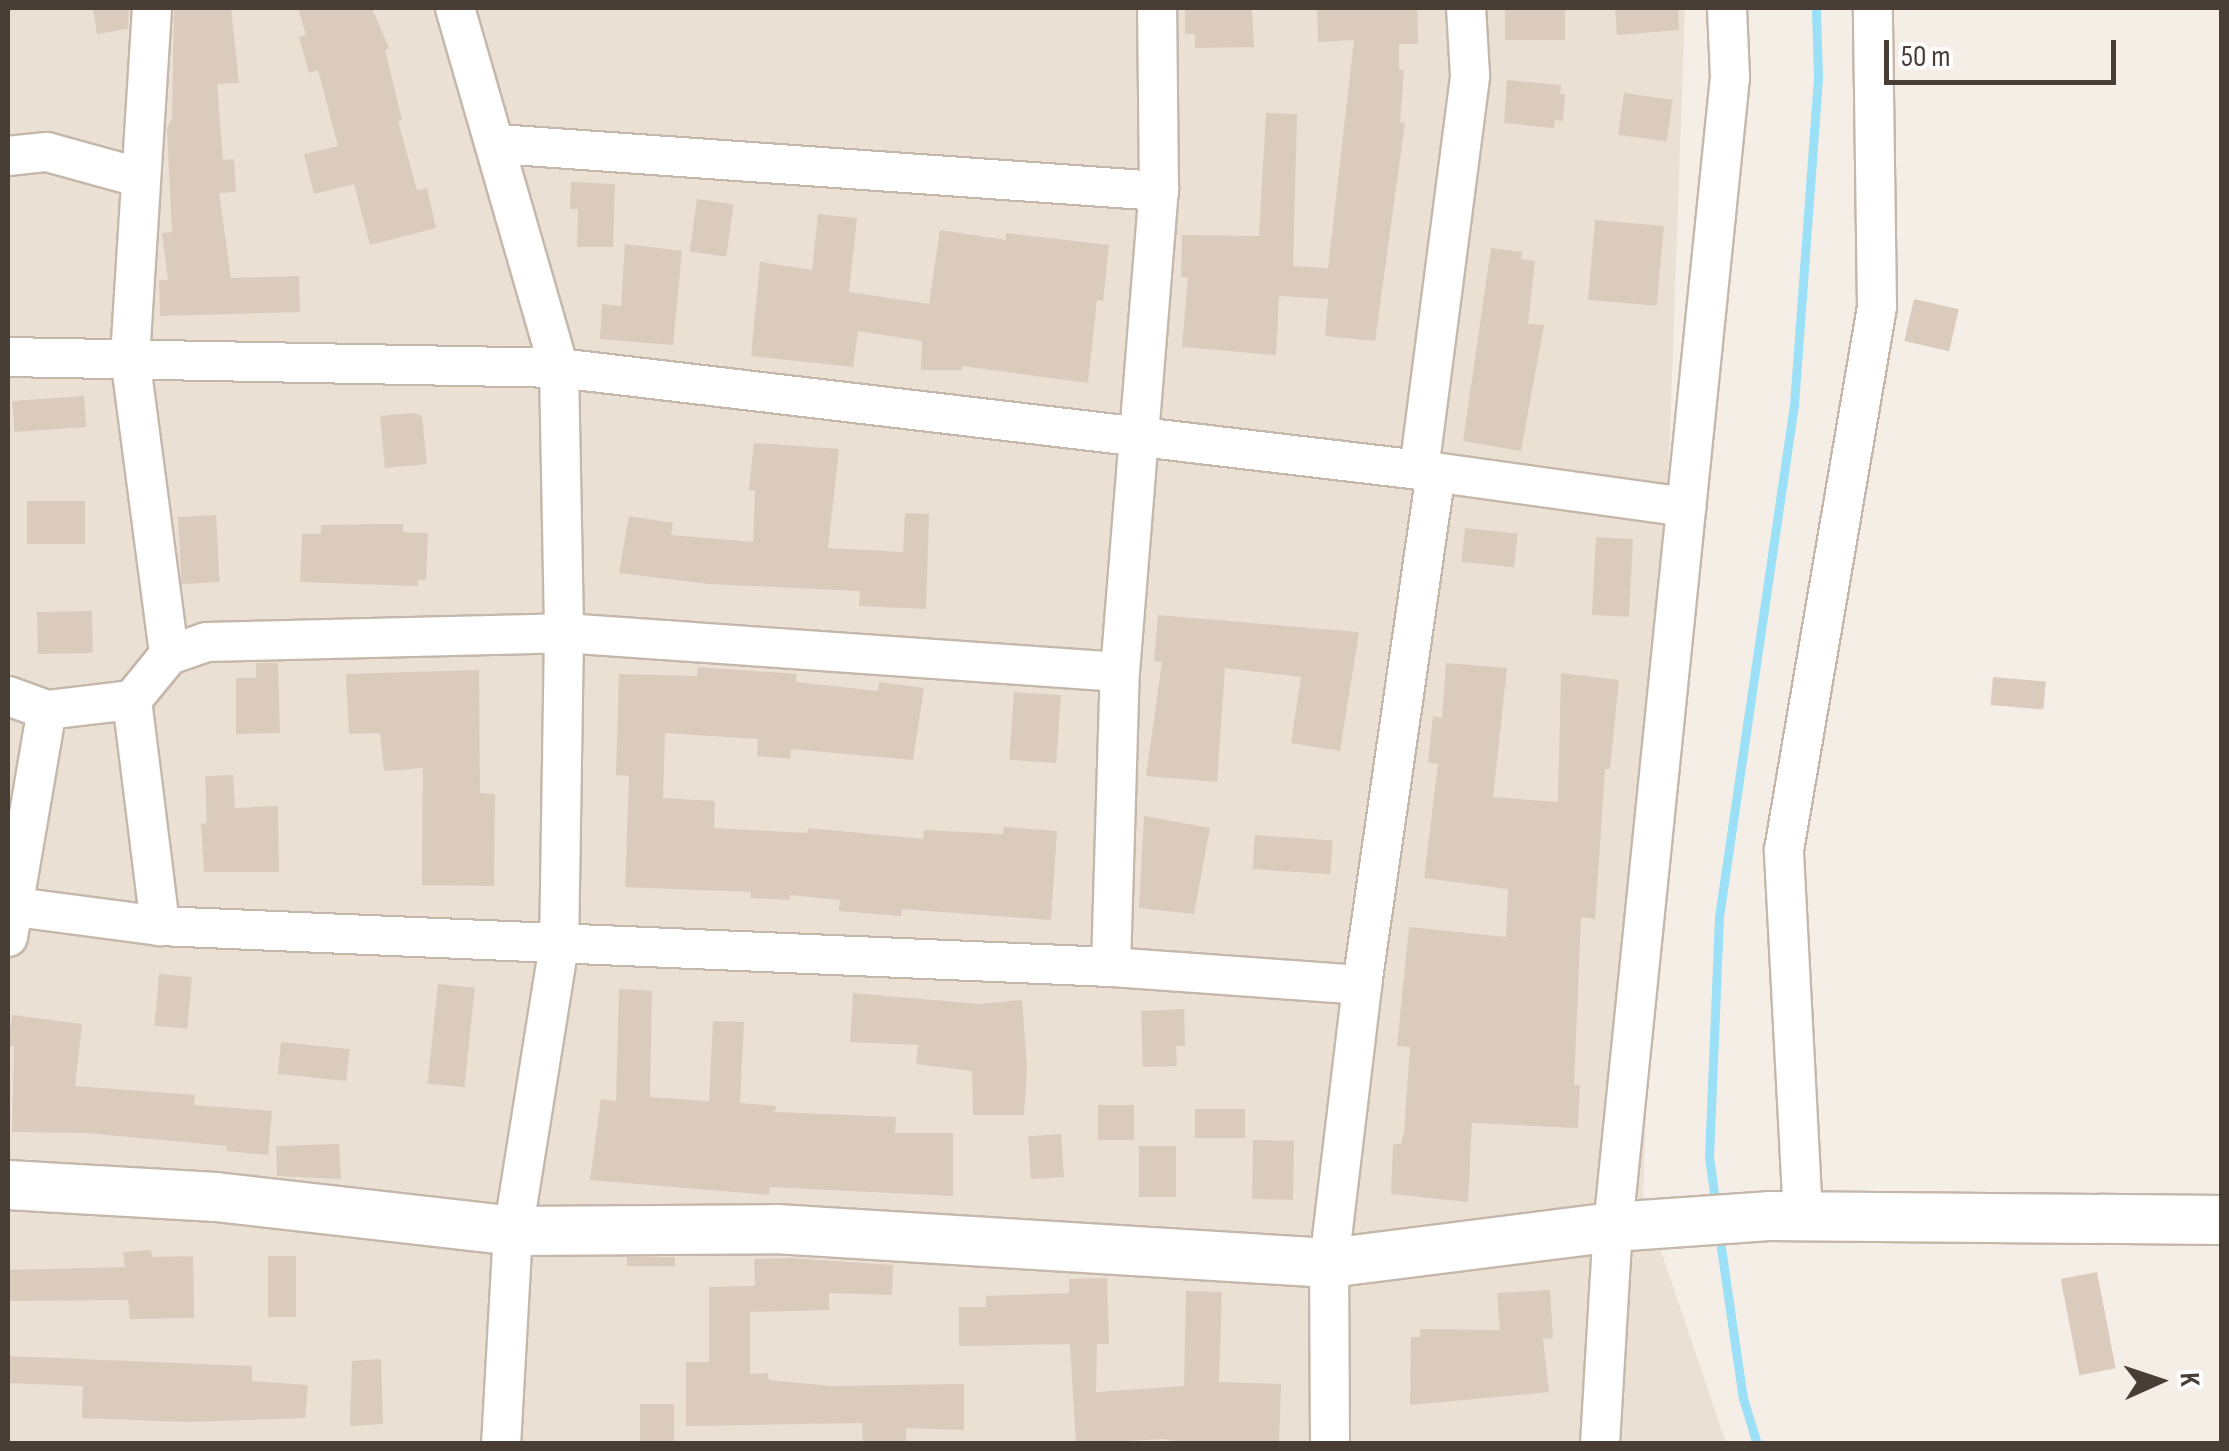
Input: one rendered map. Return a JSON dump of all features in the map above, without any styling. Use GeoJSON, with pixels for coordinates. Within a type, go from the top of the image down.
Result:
{"type":"FeatureCollection","features":[{"type":"Feature","properties":{"kind":"street"},"geometry":{"type":"LineString","coordinates":[[152,8],[138,177],[130,357],[169,656]]}},
{"type":"Feature","properties":{"kind":"street"},"geometry":{"type":"LineString","coordinates":[[455,8],[498,144],[559,368],[564,633],[560,945],[514,1231],[501,1444]]}},
{"type":"Feature","properties":{"kind":"street"},"geometry":{"type":"LineString","coordinates":[[1110,967],[1120,672],[1160,191],[1157,8]]}},
{"type":"Feature","properties":{"kind":"street"},"geometry":{"type":"LineString","coordinates":[[1330,1444],[1330,1263],[1428,471],[1470,75],[1466,8]]}},
{"type":"Feature","properties":{"kind":"street"},"geometry":{"type":"LineString","coordinates":[[1600,1444],[1612,1227],[1730,77],[1727,8]]}},
{"type":"Feature","properties":{"kind":"street"},"geometry":{"type":"LineString","coordinates":[[1803,1216],[1784,850],[1877,307],[1873,8]]}},
{"type":"Feature","properties":{"kind":"street"},"geometry":{"type":"LineString","coordinates":[[498,144],[1160,191]]}},
{"type":"Feature","properties":{"kind":"street"},"geometry":{"type":"LineString","coordinates":[[8,156],[47,152],[138,177]]}},
{"type":"Feature","properties":{"kind":"street"},"geometry":{"type":"LineString","coordinates":[[8,357],[559,368],[1428,471],[1686,507]]}},
{"type":"Feature","properties":{"kind":"street"},"geometry":{"type":"LineString","coordinates":[[8,696],[47,710],[132,700],[169,656],[206,642],[564,633],[1120,672]]}},
{"type":"Feature","properties":{"kind":"street"},"geometry":{"type":"LineString","coordinates":[[132,700],[160,926]]}},
{"type":"Feature","properties":{"kind":"street"},"geometry":{"type":"LineString","coordinates":[[47,710],[10,916],[560,945],[1110,967],[1362,985]]}},
{"type":"Feature","properties":{"kind":"street"},"geometry":{"type":"LineString","coordinates":[[8,1185],[216,1197],[514,1231],[776,1229],[1330,1263],[1612,1227],[1803,1216],[2222,1220]]}},
{"type":"Feature","properties":{"kind":"shaded area"},"geometry":{"type":"Polygon","coordinates":[[[8,8],[1685,8],[1643,1198],[1726,1443],[8,1444],[8,8]]]}},
{"type":"Feature","properties":{"kind":"building"},"geometry":{"type":"Polygon","coordinates":[[[93,8],[129,8],[128,29],[97,34],[93,8]]]}},
{"type":"Feature","properties":{"kind":"building"},"geometry":{"type":"Polygon","coordinates":[[[174,8],[231,8],[239,83],[217,84],[223,160],[234,159],[236,192],[219,193],[231,278],[299,276],[300,312],[160,316],[159,280],[168,280],[162,233],[172,232],[167,129],[172,117],[174,8]]]}},
{"type":"Feature","properties":{"kind":"building"},"geometry":{"type":"Polygon","coordinates":[[[298,8],[372,8],[389,48],[385,50],[402,120],[398,121],[417,190],[427,188],[436,228],[370,245],[354,184],[314,194],[304,154],[338,146],[318,70],[309,73],[299,37],[306,35],[298,8]]]}},
{"type":"Feature","properties":{"kind":"building"},"geometry":{"type":"Polygon","coordinates":[[[1185,8],[1252,8],[1254,47],[1195,48],[1195,34],[1185,34],[1185,8]]]}},
{"type":"Feature","properties":{"kind":"building"},"geometry":{"type":"Polygon","coordinates":[[[1317,8],[1417,8],[1418,44],[1399,44],[1399,70],[1404,70],[1400,122],[1405,123],[1375,341],[1325,336],[1328,299],[1279,296],[1276,355],[1182,347],[1188,277],[1181,277],[1182,235],[1259,236],[1266,113],[1297,114],[1293,266],[1328,268],[1354,40],[1318,42],[1317,8]]]}},
{"type":"Feature","properties":{"kind":"building"},"geometry":{"type":"Polygon","coordinates":[[[1505,8],[1565,8],[1565,40],[1505,40],[1505,8]]]}},
{"type":"Feature","properties":{"kind":"building"},"geometry":{"type":"Polygon","coordinates":[[[1615,8],[1678,8],[1679,30],[1617,35],[1615,8]]]}},
{"type":"Feature","properties":{"kind":"building"},"geometry":{"type":"Polygon","coordinates":[[[1507,80],[1561,85],[1560,94],[1565,94],[1563,121],[1555,120],[1554,128],[1504,123],[1507,80]]]}},
{"type":"Feature","properties":{"kind":"building"},"geometry":{"type":"Polygon","coordinates":[[[1624,93],[1673,100],[1667,141],[1618,135],[1624,93]]]}},
{"type":"Feature","properties":{"kind":"building"},"geometry":{"type":"Polygon","coordinates":[[[571,182],[615,184],[613,247],[577,247],[578,209],[570,209],[571,182]]]}},
{"type":"Feature","properties":{"kind":"building"},"geometry":{"type":"Polygon","coordinates":[[[697,199],[734,204],[726,257],[690,251],[697,199]]]}},
{"type":"Feature","properties":{"kind":"building"},"geometry":{"type":"Polygon","coordinates":[[[818,214],[857,218],[849,292],[929,304],[940,230],[1006,240],[1006,233],[1109,245],[1103,301],[1097,300],[1088,383],[962,366],[962,370],[921,370],[922,341],[858,331],[853,367],[751,356],[760,262],[812,270],[818,214]]]}},
{"type":"Feature","properties":{"kind":"building"},"geometry":{"type":"Polygon","coordinates":[[[1595,220],[1664,226],[1657,306],[1588,300],[1595,220]]]}},
{"type":"Feature","properties":{"kind":"building"},"geometry":{"type":"Polygon","coordinates":[[[625,244],[682,251],[673,345],[600,339],[602,304],[621,306],[625,244]]]}},
{"type":"Feature","properties":{"kind":"building"},"geometry":{"type":"Polygon","coordinates":[[[1491,248],[1522,252],[1521,259],[1535,261],[1528,324],[1544,325],[1521,451],[1463,441],[1491,248]]]}},
{"type":"Feature","properties":{"kind":"building"},"geometry":{"type":"Polygon","coordinates":[[[1914,299],[1959,309],[1949,351],[1904,341],[1914,299]]]}},
{"type":"Feature","properties":{"kind":"building"},"geometry":{"type":"Polygon","coordinates":[[[84,396],[86,427],[14,432],[12,401],[84,396]]]}},
{"type":"Feature","properties":{"kind":"building"},"geometry":{"type":"Polygon","coordinates":[[[380,416],[422,416],[427,464],[385,468],[380,416]]]}},
{"type":"Feature","properties":{"kind":"building"},"geometry":{"type":"Polygon","coordinates":[[[754,443],[839,449],[828,548],[903,552],[905,513],[929,514],[926,609],[859,606],[860,591],[709,584],[619,573],[629,516],[673,523],[671,535],[753,542],[755,490],[749,490],[754,443]]]}},
{"type":"Feature","properties":{"kind":"building"},"geometry":{"type":"Polygon","coordinates":[[[27,501],[85,501],[85,544],[27,544],[27,501]]]}},
{"type":"Feature","properties":{"kind":"building"},"geometry":{"type":"Polygon","coordinates":[[[216,515],[220,582],[182,584],[178,517],[216,515]]]}},
{"type":"Feature","properties":{"kind":"building"},"geometry":{"type":"Polygon","coordinates":[[[403,524],[403,532],[428,533],[426,580],[418,580],[418,586],[300,582],[302,534],[321,534],[321,525],[403,524]]]}},
{"type":"Feature","properties":{"kind":"building"},"geometry":{"type":"Polygon","coordinates":[[[1465,528],[1518,534],[1514,567],[1461,562],[1465,528]]]}},
{"type":"Feature","properties":{"kind":"building"},"geometry":{"type":"Polygon","coordinates":[[[1596,537],[1633,539],[1629,617],[1592,615],[1596,537]]]}},
{"type":"Feature","properties":{"kind":"building"},"geometry":{"type":"Polygon","coordinates":[[[92,611],[93,653],[38,654],[37,612],[92,611]]]}},
{"type":"Feature","properties":{"kind":"building"},"geometry":{"type":"Polygon","coordinates":[[[1158,615],[1359,632],[1340,751],[1291,743],[1301,677],[1225,668],[1217,782],[1146,776],[1162,662],[1154,661],[1158,615]]]}},
{"type":"Feature","properties":{"kind":"building"},"geometry":{"type":"Polygon","coordinates":[[[256,663],[278,663],[280,733],[236,734],[236,678],[256,678],[256,663]]]}},
{"type":"Feature","properties":{"kind":"building"},"geometry":{"type":"Polygon","coordinates":[[[1446,663],[1507,668],[1493,797],[1558,802],[1561,673],[1619,680],[1610,769],[1605,769],[1595,919],[1581,917],[1574,1085],[1580,1085],[1578,1128],[1472,1123],[1468,1202],[1391,1194],[1393,1144],[1401,1144],[1404,1132],[1410,1047],[1397,1046],[1409,927],[1506,937],[1508,889],[1424,878],[1438,764],[1428,762],[1433,716],[1442,718],[1446,663]]]}},
{"type":"Feature","properties":{"kind":"building"},"geometry":{"type":"Polygon","coordinates":[[[698,667],[797,674],[796,682],[878,691],[879,682],[924,688],[913,760],[791,749],[790,759],[757,756],[758,739],[665,733],[663,798],[715,801],[714,828],[807,833],[808,828],[923,839],[924,830],[1003,834],[1004,827],[1057,831],[1051,920],[902,909],[901,916],[839,911],[840,900],[790,895],[790,900],[750,898],[751,892],[625,887],[629,776],[616,775],[619,674],[697,676],[698,667]]]}},
{"type":"Feature","properties":{"kind":"building"},"geometry":{"type":"Polygon","coordinates":[[[479,670],[480,793],[495,794],[494,886],[422,885],[423,768],[384,771],[380,733],[349,734],[346,674],[479,670]]]}},
{"type":"Feature","properties":{"kind":"building"},"geometry":{"type":"Polygon","coordinates":[[[1993,677],[2046,682],[2043,710],[1991,705],[1993,677]]]}},
{"type":"Feature","properties":{"kind":"building"},"geometry":{"type":"Polygon","coordinates":[[[1014,692],[1061,695],[1056,763],[1009,760],[1014,692]]]}},
{"type":"Feature","properties":{"kind":"building"},"geometry":{"type":"Polygon","coordinates":[[[233,775],[235,808],[278,806],[279,872],[204,872],[201,824],[207,823],[205,776],[233,775]]]}},
{"type":"Feature","properties":{"kind":"building"},"geometry":{"type":"Polygon","coordinates":[[[1144,816],[1210,828],[1194,914],[1139,908],[1144,816]]]}},
{"type":"Feature","properties":{"kind":"building"},"geometry":{"type":"Polygon","coordinates":[[[1255,835],[1333,840],[1330,874],[1253,869],[1255,835]]]}},
{"type":"Feature","properties":{"kind":"building"},"geometry":{"type":"Polygon","coordinates":[[[159,974],[192,977],[187,1029],[154,1026],[159,974]]]}},
{"type":"Feature","properties":{"kind":"building"},"geometry":{"type":"Polygon","coordinates":[[[438,984],[475,988],[464,1087],[428,1083],[438,984]]]}},
{"type":"Feature","properties":{"kind":"building"},"geometry":{"type":"Polygon","coordinates":[[[619,989],[652,991],[650,1097],[709,1101],[713,1021],[744,1022],[740,1103],[776,1106],[775,1112],[896,1117],[895,1133],[953,1133],[953,1196],[770,1187],[769,1195],[590,1180],[601,1099],[616,1101],[619,989]]]}},
{"type":"Feature","properties":{"kind":"building"},"geometry":{"type":"Polygon","coordinates":[[[853,993],[979,1004],[1022,1000],[1027,1068],[1024,1115],[973,1115],[972,1071],[916,1064],[918,1045],[850,1042],[853,993]]]}},
{"type":"Feature","properties":{"kind":"building"},"geometry":{"type":"Polygon","coordinates":[[[1184,1009],[1185,1046],[1176,1046],[1177,1066],[1143,1067],[1141,1011],[1184,1009]]]}},
{"type":"Feature","properties":{"kind":"building"},"geometry":{"type":"Polygon","coordinates":[[[12,1015],[82,1024],[75,1086],[195,1095],[194,1105],[272,1111],[268,1155],[226,1151],[227,1146],[86,1133],[12,1132],[14,1046],[8,1046],[12,1015]]]}},
{"type":"Feature","properties":{"kind":"building"},"geometry":{"type":"Polygon","coordinates":[[[281,1042],[350,1049],[346,1081],[278,1074],[281,1042]]]}},
{"type":"Feature","properties":{"kind":"building"},"geometry":{"type":"Polygon","coordinates":[[[1098,1105],[1134,1105],[1134,1140],[1098,1140],[1098,1105]]]}},
{"type":"Feature","properties":{"kind":"building"},"geometry":{"type":"Polygon","coordinates":[[[1195,1109],[1245,1109],[1245,1138],[1195,1138],[1195,1109]]]}},
{"type":"Feature","properties":{"kind":"building"},"geometry":{"type":"Polygon","coordinates":[[[1061,1134],[1064,1177],[1031,1179],[1028,1136],[1061,1134]]]}},
{"type":"Feature","properties":{"kind":"building"},"geometry":{"type":"Polygon","coordinates":[[[1253,1140],[1294,1141],[1293,1200],[1252,1199],[1253,1140]]]}},
{"type":"Feature","properties":{"kind":"building"},"geometry":{"type":"Polygon","coordinates":[[[339,1144],[341,1179],[277,1176],[276,1146],[339,1144]]]}},
{"type":"Feature","properties":{"kind":"building"},"geometry":{"type":"Polygon","coordinates":[[[1139,1146],[1176,1146],[1176,1197],[1139,1197],[1139,1146]]]}},
{"type":"Feature","properties":{"kind":"building"},"geometry":{"type":"Polygon","coordinates":[[[151,1250],[152,1257],[193,1256],[194,1318],[130,1319],[128,1300],[8,1301],[8,1270],[125,1267],[123,1252],[151,1250]]]}},
{"type":"Feature","properties":{"kind":"building"},"geometry":{"type":"Polygon","coordinates":[[[268,1256],[296,1256],[296,1317],[268,1317],[268,1256]]]}},
{"type":"Feature","properties":{"kind":"building"},"geometry":{"type":"Polygon","coordinates":[[[627,1257],[675,1257],[675,1266],[627,1266],[627,1257]]]}},
{"type":"Feature","properties":{"kind":"building"},"geometry":{"type":"Polygon","coordinates":[[[754,1259],[893,1265],[892,1295],[829,1293],[829,1310],[750,1312],[750,1374],[768,1373],[769,1380],[831,1386],[964,1384],[964,1430],[906,1428],[906,1441],[863,1443],[862,1423],[686,1426],[686,1362],[709,1362],[709,1287],[755,1286],[754,1259]]]}},
{"type":"Feature","properties":{"kind":"building"},"geometry":{"type":"Polygon","coordinates":[[[2097,1272],[2116,1368],[2079,1375],[2061,1279],[2097,1272]]]}},
{"type":"Feature","properties":{"kind":"building"},"geometry":{"type":"Polygon","coordinates":[[[1107,1278],[1109,1344],[1097,1344],[1096,1392],[1184,1386],[1186,1291],[1222,1292],[1219,1382],[1281,1384],[1279,1444],[1194,1444],[1163,1439],[1076,1444],[1070,1344],[959,1346],[959,1307],[986,1307],[986,1296],[1069,1293],[1069,1279],[1107,1278]]]}},
{"type":"Feature","properties":{"kind":"building"},"geometry":{"type":"Polygon","coordinates":[[[1550,1290],[1553,1338],[1543,1339],[1549,1392],[1410,1405],[1411,1337],[1420,1337],[1420,1329],[1500,1330],[1497,1293],[1550,1290]]]}},
{"type":"Feature","properties":{"kind":"building"},"geometry":{"type":"Polygon","coordinates":[[[8,1356],[252,1366],[252,1381],[308,1385],[305,1418],[187,1422],[82,1418],[83,1386],[8,1383],[8,1356]]]}},
{"type":"Feature","properties":{"kind":"building"},"geometry":{"type":"Polygon","coordinates":[[[381,1359],[383,1424],[350,1426],[352,1361],[381,1359]]]}},
{"type":"Feature","properties":{"kind":"building"},"geometry":{"type":"Polygon","coordinates":[[[640,1404],[674,1404],[674,1444],[640,1444],[640,1404]]]}},
{"type":"Feature","properties":{"kind":"waterway"},"geometry":{"type":"LineString","coordinates":[[1715,1200],[1709,1157],[1719,917],[1794,405],[1818,77],[1816,8]]}},
{"type":"Feature","properties":{"kind":"waterway"},"geometry":{"type":"LineString","coordinates":[[1720,1241],[1743,1398],[1757,1444]]}}]}
